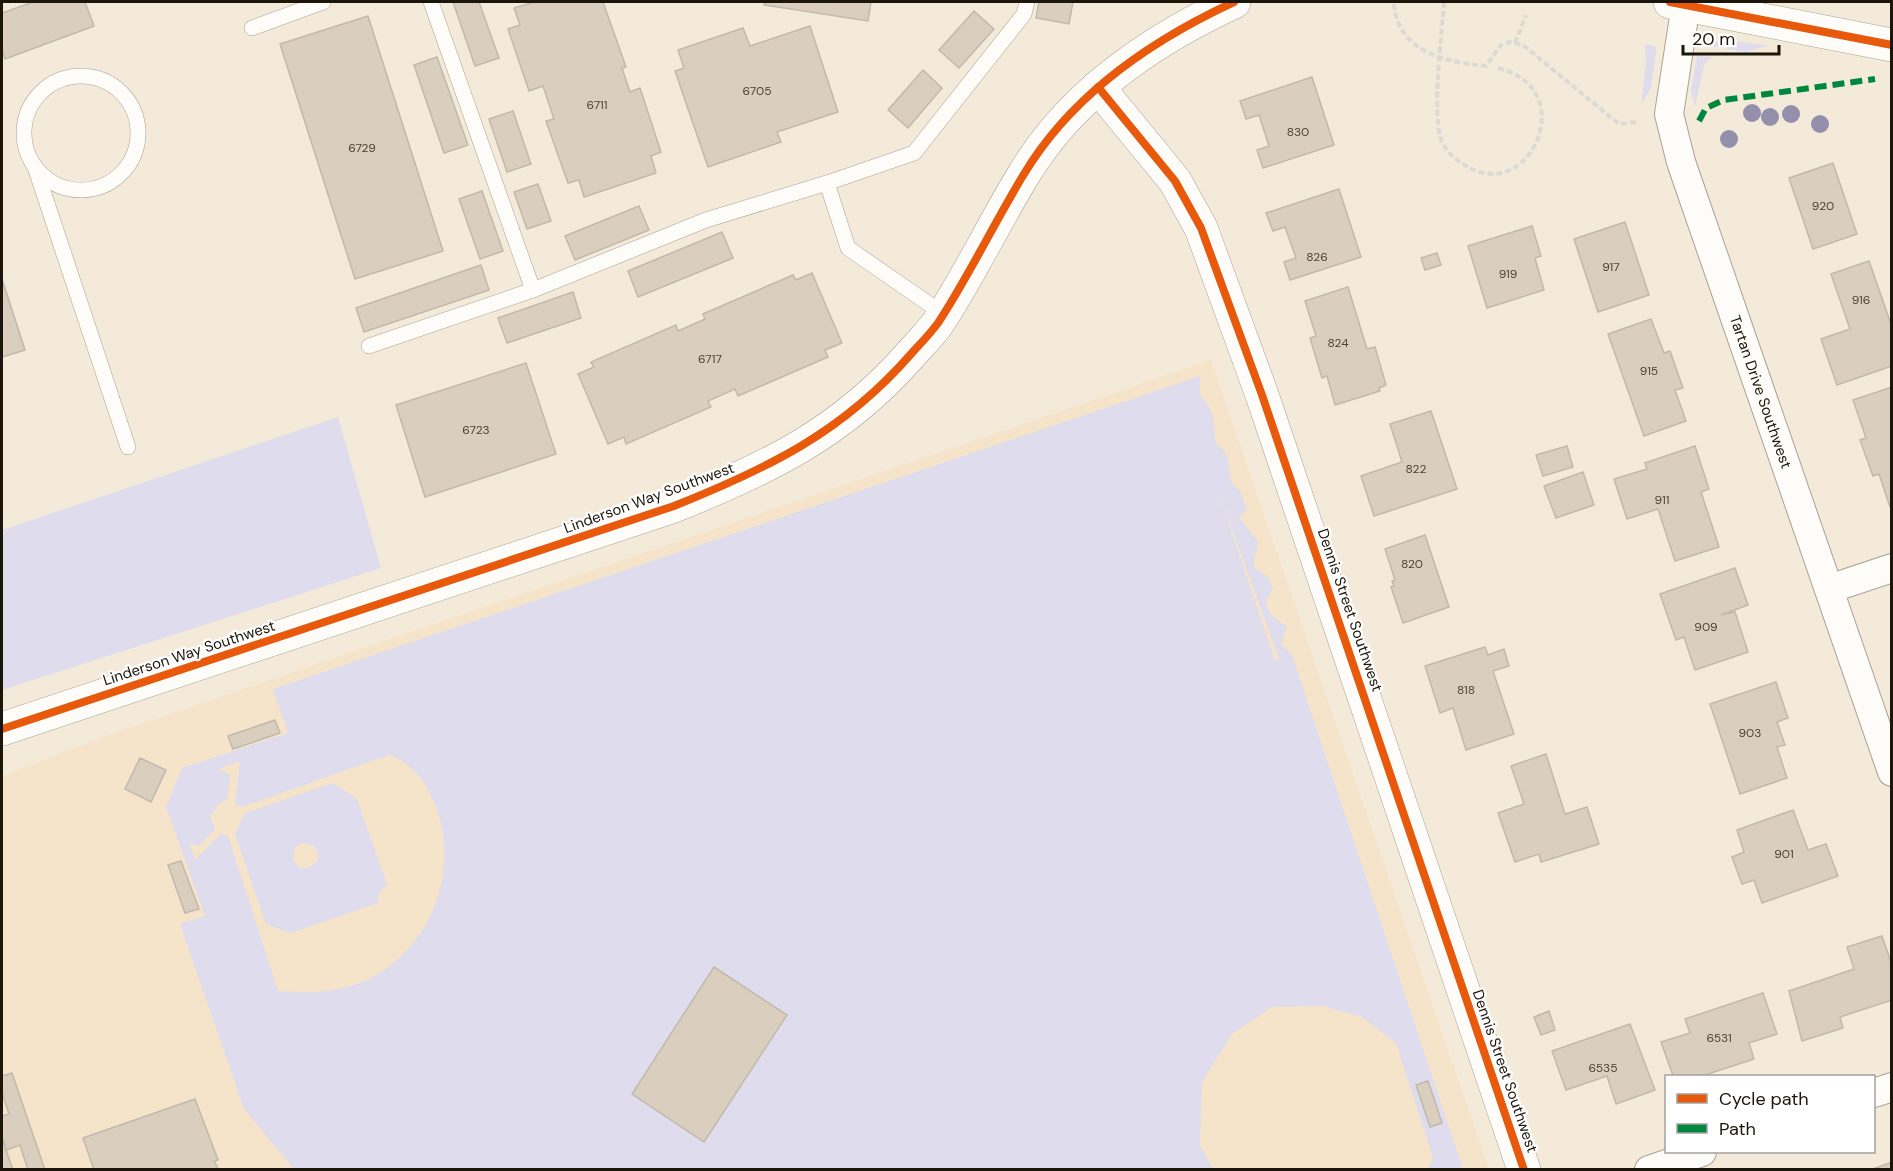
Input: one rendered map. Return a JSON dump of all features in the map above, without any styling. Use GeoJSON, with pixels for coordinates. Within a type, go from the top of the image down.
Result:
{"type":"FeatureCollection","features":[{"type":"Feature","properties":{"kind":"street","name":"Linderson Way Southwest"},"geometry":{"type":"LineString","coordinates":[[2,729],[674,506],[745,478],[807,445],[851,413],[893,374],[939,322],[942,313],[961,286],[1025,172],[1051,138],[1098,87],[1140,53],[1190,22],[1234,2]]}},
{"type":"Feature","properties":{"kind":"street"},"geometry":{"type":"LineString","coordinates":[[1678,3],[1892,45]]}},
{"type":"Feature","properties":{"kind":"street","name":"Tartan Drive Southwest"},"geometry":{"type":"LineString","coordinates":[[1678,3],[1669,114],[1681,162],[1892,772]]}},
{"type":"Feature","properties":{"kind":"street","name":"Dennis Street Southwest"},"geometry":{"type":"LineString","coordinates":[[1098,87],[1175,181],[1205,238],[1297,496],[1524,1170]]}},
{"type":"Feature","properties":{"kind":"street"},"geometry":{"type":"LineString","coordinates":[[1829,589],[1892,568]]}},
{"type":"Feature","properties":{"kind":"street"},"geometry":{"type":"LineString","coordinates":[[1875,1093],[1892,1087]]}},
{"type":"Feature","properties":{"kind":"street"},"geometry":{"type":"LineString","coordinates":[[1649,1170],[1699,1153]]}},
{"type":"Feature","properties":{"kind":"lane"},"geometry":{"type":"LineString","coordinates":[[252,28],[323,2]]}},
{"type":"Feature","properties":{"kind":"lane"},"geometry":{"type":"LineString","coordinates":[[431,2],[533,290]]}},
{"type":"Feature","properties":{"kind":"lane"},"geometry":{"type":"LineString","coordinates":[[369,346],[533,290],[705,220],[827,183],[914,153],[1024,14],[1027,2]]}},
{"type":"Feature","properties":{"kind":"lane"},"geometry":{"type":"LineString","coordinates":[[35,167],[50,181],[70,189],[95,189],[115,180],[133,158],[139,129],[132,107],[125,96],[114,86],[96,78],[70,77],[46,87],[28,112],[24,142],[35,167],[128,447]]}},
{"type":"Feature","properties":{"kind":"lane"},"geometry":{"type":"LineString","coordinates":[[827,183],[848,248],[942,313]]}},
{"type":"Feature","properties":{"kind":"path"},"geometry":{"type":"LineString","coordinates":[[1444,2],[1438,117],[1442,142],[1455,160],[1477,173],[1499,173],[1521,163],[1537,146],[1543,121],[1538,99],[1527,82],[1511,71],[1497,68]]}},
{"type":"Feature","properties":{"kind":"path"},"geometry":{"type":"LineString","coordinates":[[1394,4],[1399,27],[1411,42],[1429,54],[1485,66],[1501,45],[1515,43],[1537,55],[1619,124],[1637,122]]}},
{"type":"Feature","properties":{"kind":"path"},"geometry":{"type":"LineString","coordinates":[[1515,43],[1526,15]]}},
{"type":"Feature","properties":{"kind":"shaded area"},"geometry":{"type":"Polygon","coordinates":[[[1723,39],[1768,46],[1745,52],[1706,45],[1723,39]]]}},
{"type":"Feature","properties":{"kind":"shaded area"},"geometry":{"type":"Polygon","coordinates":[[[1645,44],[1656,47],[1656,52],[1651,88],[1641,105],[1646,61],[1645,44]]]}},
{"type":"Feature","properties":{"kind":"shaded area"},"geometry":{"type":"Polygon","coordinates":[[[1697,56],[1712,57],[1704,65],[1695,107],[1691,90],[1697,56]]]}},
{"type":"Feature","properties":{"kind":"shaded area"},"geometry":{"type":"Polygon","coordinates":[[[1211,360],[1489,1169],[2,1170],[2,776],[108,735],[1211,360]]]}},
{"type":"Feature","properties":{"kind":"shaded area"},"geometry":{"type":"Polygon","coordinates":[[[1200,376],[1200,395],[1213,417],[1215,442],[1226,455],[1231,482],[1240,491],[1247,509],[1239,517],[1258,542],[1253,566],[1269,578],[1273,588],[1266,601],[1270,614],[1287,627],[1281,644],[1292,655],[1463,1169],[1428,1169],[1433,1158],[1396,1043],[1362,1017],[1323,1006],[1272,1007],[1232,1034],[1202,1082],[1200,1145],[1213,1169],[294,1169],[244,1109],[180,924],[205,916],[166,807],[182,768],[288,733],[273,689],[1200,376]],[[1215,482],[1275,661],[1276,661],[1279,659],[1215,482]],[[389,755],[242,807],[235,804],[240,761],[219,769],[230,774],[227,800],[219,803],[210,817],[215,829],[199,846],[189,843],[195,860],[220,834],[228,836],[278,991],[319,992],[346,987],[371,978],[402,955],[418,937],[430,917],[443,872],[444,849],[441,825],[434,802],[417,773],[397,758],[389,755]]]}},
{"type":"Feature","properties":{"kind":"shaded area"},"geometry":{"type":"Polygon","coordinates":[[[338,417],[381,568],[2,690],[2,530],[338,417]]]}},
{"type":"Feature","properties":{"kind":"shaded area"},"geometry":{"type":"Polygon","coordinates":[[[333,783],[357,799],[387,884],[379,894],[378,903],[291,933],[266,924],[235,834],[245,813],[333,783]],[[302,843],[294,848],[293,861],[299,867],[308,868],[317,861],[318,853],[314,846],[302,843]]]}},
{"type":"Feature","properties":{"kind":"building"},"geometry":{"type":"Polygon","coordinates":[[[33,2],[85,2],[94,26],[5,59],[2,50],[2,13],[33,2]]]}},
{"type":"Feature","properties":{"kind":"building"},"geometry":{"type":"Polygon","coordinates":[[[453,2],[479,2],[499,58],[475,66],[453,2]]]}},
{"type":"Feature","properties":{"kind":"building"},"geometry":{"type":"Polygon","coordinates":[[[534,2],[603,2],[626,67],[622,68],[630,92],[640,88],[661,152],[651,156],[656,173],[584,197],[579,180],[568,183],[546,121],[554,119],[543,86],[529,91],[508,29],[520,25],[514,8],[534,2]]]}},
{"type":"Feature","properties":{"kind":"building"},"geometry":{"type":"Polygon","coordinates":[[[765,2],[871,2],[868,21],[764,5],[765,2]]]}},
{"type":"Feature","properties":{"kind":"building"},"geometry":{"type":"Polygon","coordinates":[[[1039,2],[1073,2],[1069,24],[1036,18],[1039,2]]]}},
{"type":"Feature","properties":{"kind":"building"},"geometry":{"type":"Polygon","coordinates":[[[974,11],[994,29],[959,68],[939,50],[974,11]]]}},
{"type":"Feature","properties":{"kind":"building"},"geometry":{"type":"Polygon","coordinates":[[[368,16],[443,251],[355,279],[280,44],[368,16]]]}},
{"type":"Feature","properties":{"kind":"building"},"geometry":{"type":"Polygon","coordinates":[[[810,26],[838,112],[777,132],[781,142],[708,167],[675,71],[684,68],[678,50],[743,28],[750,46],[810,26]]]}},
{"type":"Feature","properties":{"kind":"building"},"geometry":{"type":"Polygon","coordinates":[[[437,57],[468,145],[444,153],[414,65],[437,57]]]}},
{"type":"Feature","properties":{"kind":"building"},"geometry":{"type":"Polygon","coordinates":[[[923,70],[942,88],[908,128],[888,110],[923,70]]]}},
{"type":"Feature","properties":{"kind":"building"},"geometry":{"type":"Polygon","coordinates":[[[1312,77],[1334,145],[1263,168],[1257,150],[1269,146],[1259,115],[1246,119],[1240,101],[1312,77]]]}},
{"type":"Feature","properties":{"kind":"building"},"geometry":{"type":"Polygon","coordinates":[[[513,111],[531,164],[507,172],[489,119],[513,111]]]}},
{"type":"Feature","properties":{"kind":"building"},"geometry":{"type":"Polygon","coordinates":[[[1833,163],[1857,234],[1813,249],[1789,178],[1833,163]]]}},
{"type":"Feature","properties":{"kind":"building"},"geometry":{"type":"Polygon","coordinates":[[[538,184],[551,221],[527,229],[514,192],[538,184]]]}},
{"type":"Feature","properties":{"kind":"building"},"geometry":{"type":"Polygon","coordinates":[[[1339,189],[1361,257],[1290,280],[1284,262],[1296,258],[1285,227],[1273,231],[1266,213],[1339,189]]]}},
{"type":"Feature","properties":{"kind":"building"},"geometry":{"type":"Polygon","coordinates":[[[482,191],[503,251],[480,259],[459,199],[482,191]]]}},
{"type":"Feature","properties":{"kind":"building"},"geometry":{"type":"Polygon","coordinates":[[[639,206],[649,230],[575,260],[565,236],[639,206]]]}},
{"type":"Feature","properties":{"kind":"building"},"geometry":{"type":"Polygon","coordinates":[[[1625,222],[1649,295],[1598,312],[1574,239],[1625,222]]]}},
{"type":"Feature","properties":{"kind":"building"},"geometry":{"type":"Polygon","coordinates":[[[1532,226],[1541,256],[1535,258],[1544,290],[1487,308],[1468,246],[1532,226]]]}},
{"type":"Feature","properties":{"kind":"building"},"geometry":{"type":"Polygon","coordinates":[[[722,232],[733,258],[638,297],[628,271],[722,232]]]}},
{"type":"Feature","properties":{"kind":"building"},"geometry":{"type":"Polygon","coordinates":[[[1437,253],[1441,265],[1425,270],[1421,258],[1437,253]]]}},
{"type":"Feature","properties":{"kind":"building"},"geometry":{"type":"Polygon","coordinates":[[[1869,261],[1892,327],[1892,366],[1837,385],[1821,339],[1850,329],[1831,274],[1869,261]]]}},
{"type":"Feature","properties":{"kind":"building"},"geometry":{"type":"Polygon","coordinates":[[[481,265],[489,290],[364,332],[356,308],[481,265]]]}},
{"type":"Feature","properties":{"kind":"building"},"geometry":{"type":"Polygon","coordinates":[[[812,273],[842,343],[825,350],[828,357],[738,396],[735,389],[708,401],[711,407],[626,444],[624,437],[608,444],[578,374],[594,367],[591,362],[676,325],[678,331],[705,319],[703,314],[793,275],[796,280],[812,273]]]}},
{"type":"Feature","properties":{"kind":"building"},"geometry":{"type":"Polygon","coordinates":[[[2,279],[25,350],[2,357],[2,279]]]}},
{"type":"Feature","properties":{"kind":"building"},"geometry":{"type":"Polygon","coordinates":[[[1348,287],[1367,349],[1375,347],[1386,385],[1379,388],[1380,391],[1335,405],[1327,376],[1322,378],[1310,338],[1316,336],[1305,301],[1348,287]]]}},
{"type":"Feature","properties":{"kind":"building"},"geometry":{"type":"Polygon","coordinates":[[[573,292],[581,318],[507,343],[498,318],[573,292]]]}},
{"type":"Feature","properties":{"kind":"building"},"geometry":{"type":"Polygon","coordinates":[[[1651,319],[1664,353],[1670,351],[1683,388],[1675,390],[1686,421],[1644,436],[1608,334],[1651,319]]]}},
{"type":"Feature","properties":{"kind":"building"},"geometry":{"type":"Polygon","coordinates":[[[526,363],[556,454],[425,497],[396,405],[526,363]]]}},
{"type":"Feature","properties":{"kind":"building"},"geometry":{"type":"Polygon","coordinates":[[[1892,387],[1892,507],[1890,507],[1879,474],[1873,476],[1860,440],[1866,438],[1853,400],[1892,387]]]}},
{"type":"Feature","properties":{"kind":"building"},"geometry":{"type":"Polygon","coordinates":[[[1431,411],[1457,489],[1374,516],[1361,476],[1402,462],[1390,424],[1431,411]]]}},
{"type":"Feature","properties":{"kind":"building"},"geometry":{"type":"Polygon","coordinates":[[[1567,446],[1573,467],[1543,476],[1536,455],[1567,446]]]}},
{"type":"Feature","properties":{"kind":"building"},"geometry":{"type":"Polygon","coordinates":[[[1695,446],[1709,489],[1701,492],[1719,547],[1675,561],[1658,509],[1627,519],[1614,479],[1647,469],[1645,463],[1695,446]]]}},
{"type":"Feature","properties":{"kind":"building"},"geometry":{"type":"Polygon","coordinates":[[[1583,472],[1594,505],[1556,518],[1544,486],[1583,472]]]}},
{"type":"Feature","properties":{"kind":"building"},"geometry":{"type":"Polygon","coordinates":[[[1425,535],[1449,607],[1403,623],[1391,587],[1394,586],[1392,581],[1395,580],[1385,549],[1425,535]]]}},
{"type":"Feature","properties":{"kind":"building"},"geometry":{"type":"Polygon","coordinates":[[[1735,568],[1748,605],[1721,615],[1735,612],[1748,652],[1695,670],[1684,637],[1676,640],[1660,594],[1735,568]]]}},
{"type":"Feature","properties":{"kind":"building"},"geometry":{"type":"Polygon","coordinates":[[[1485,647],[1488,655],[1504,649],[1509,666],[1493,671],[1514,734],[1466,750],[1453,708],[1440,713],[1425,666],[1485,647]]]}},
{"type":"Feature","properties":{"kind":"building"},"geometry":{"type":"Polygon","coordinates":[[[1776,682],[1788,718],[1777,722],[1785,745],[1777,747],[1787,778],[1740,794],[1710,704],[1776,682]]]}},
{"type":"Feature","properties":{"kind":"building"},"geometry":{"type":"Polygon","coordinates":[[[275,720],[280,733],[233,749],[228,736],[275,720]]]}},
{"type":"Feature","properties":{"kind":"building"},"geometry":{"type":"Polygon","coordinates":[[[1546,754],[1565,814],[1587,807],[1599,844],[1541,862],[1539,854],[1515,862],[1498,813],[1524,804],[1511,766],[1546,754]]]}},
{"type":"Feature","properties":{"kind":"building"},"geometry":{"type":"Polygon","coordinates":[[[140,758],[166,770],[151,802],[125,789],[140,758]]]}},
{"type":"Feature","properties":{"kind":"building"},"geometry":{"type":"Polygon","coordinates":[[[1793,810],[1808,850],[1826,844],[1838,876],[1762,903],[1754,880],[1742,884],[1732,857],[1744,852],[1737,830],[1793,810]]]}},
{"type":"Feature","properties":{"kind":"building"},"geometry":{"type":"Polygon","coordinates":[[[181,861],[199,909],[185,913],[168,865],[181,861]]]}},
{"type":"Feature","properties":{"kind":"building"},"geometry":{"type":"Polygon","coordinates":[[[1882,936],[1892,965],[1892,1000],[1840,1017],[1843,1028],[1802,1041],[1789,991],[1854,969],[1847,947],[1882,936]]]}},
{"type":"Feature","properties":{"kind":"building"},"geometry":{"type":"Polygon","coordinates":[[[714,967],[787,1015],[704,1142],[632,1094],[714,967]]]}},
{"type":"Feature","properties":{"kind":"building"},"geometry":{"type":"Polygon","coordinates":[[[1763,993],[1777,1034],[1749,1043],[1754,1059],[1705,1075],[1673,1075],[1661,1042],[1690,1033],[1685,1019],[1763,993]]]}},
{"type":"Feature","properties":{"kind":"building"},"geometry":{"type":"Polygon","coordinates":[[[1549,1011],[1555,1030],[1541,1035],[1534,1017],[1549,1011]]]}},
{"type":"Feature","properties":{"kind":"building"},"geometry":{"type":"Polygon","coordinates":[[[1630,1024],[1655,1090],[1616,1104],[1607,1076],[1566,1090],[1552,1051],[1630,1024]]]}},
{"type":"Feature","properties":{"kind":"building"},"geometry":{"type":"Polygon","coordinates":[[[12,1073],[45,1170],[28,1170],[20,1145],[6,1150],[2,1137],[2,1116],[9,1114],[2,1093],[2,1076],[12,1073]]]}},
{"type":"Feature","properties":{"kind":"building"},"geometry":{"type":"Polygon","coordinates":[[[1428,1081],[1442,1123],[1430,1127],[1416,1085],[1428,1081]]]}},
{"type":"Feature","properties":{"kind":"building"},"geometry":{"type":"Polygon","coordinates":[[[195,1099],[218,1160],[214,1161],[219,1170],[94,1170],[83,1138],[195,1099]]]}},
{"type":"Feature","properties":{"kind":"building"},"geometry":{"type":"Polygon","coordinates":[[[2,1137],[6,1150],[13,1170],[2,1170],[2,1137]]]}},
{"type":"Feature","properties":{"kind":"building"},"geometry":{"type":"Polygon","coordinates":[[[1892,1162],[1892,1170],[1870,1170],[1892,1162]]]}},
{"type":"Feature","properties":{"kind":"marked path"},"geometry":{"type":"LineString","coordinates":[[1699,121],[1706,108],[1724,100],[1875,79]]}},
{"type":"Feature","properties":{"kind":"cycle path"},"geometry":{"type":"LineString","coordinates":[[2,729],[674,506],[742,477],[803,445],[859,405],[885,381],[935,327],[1043,145],[1090,94],[1144,52],[1203,17],[1234,2]]}},
{"type":"Feature","properties":{"kind":"cycle path"},"geometry":{"type":"LineString","coordinates":[[1670,2],[1892,45]]}},
{"type":"Feature","properties":{"kind":"cycle path"},"geometry":{"type":"LineString","coordinates":[[1098,87],[1175,181],[1201,228],[1262,395],[1524,1170]]}}]}
